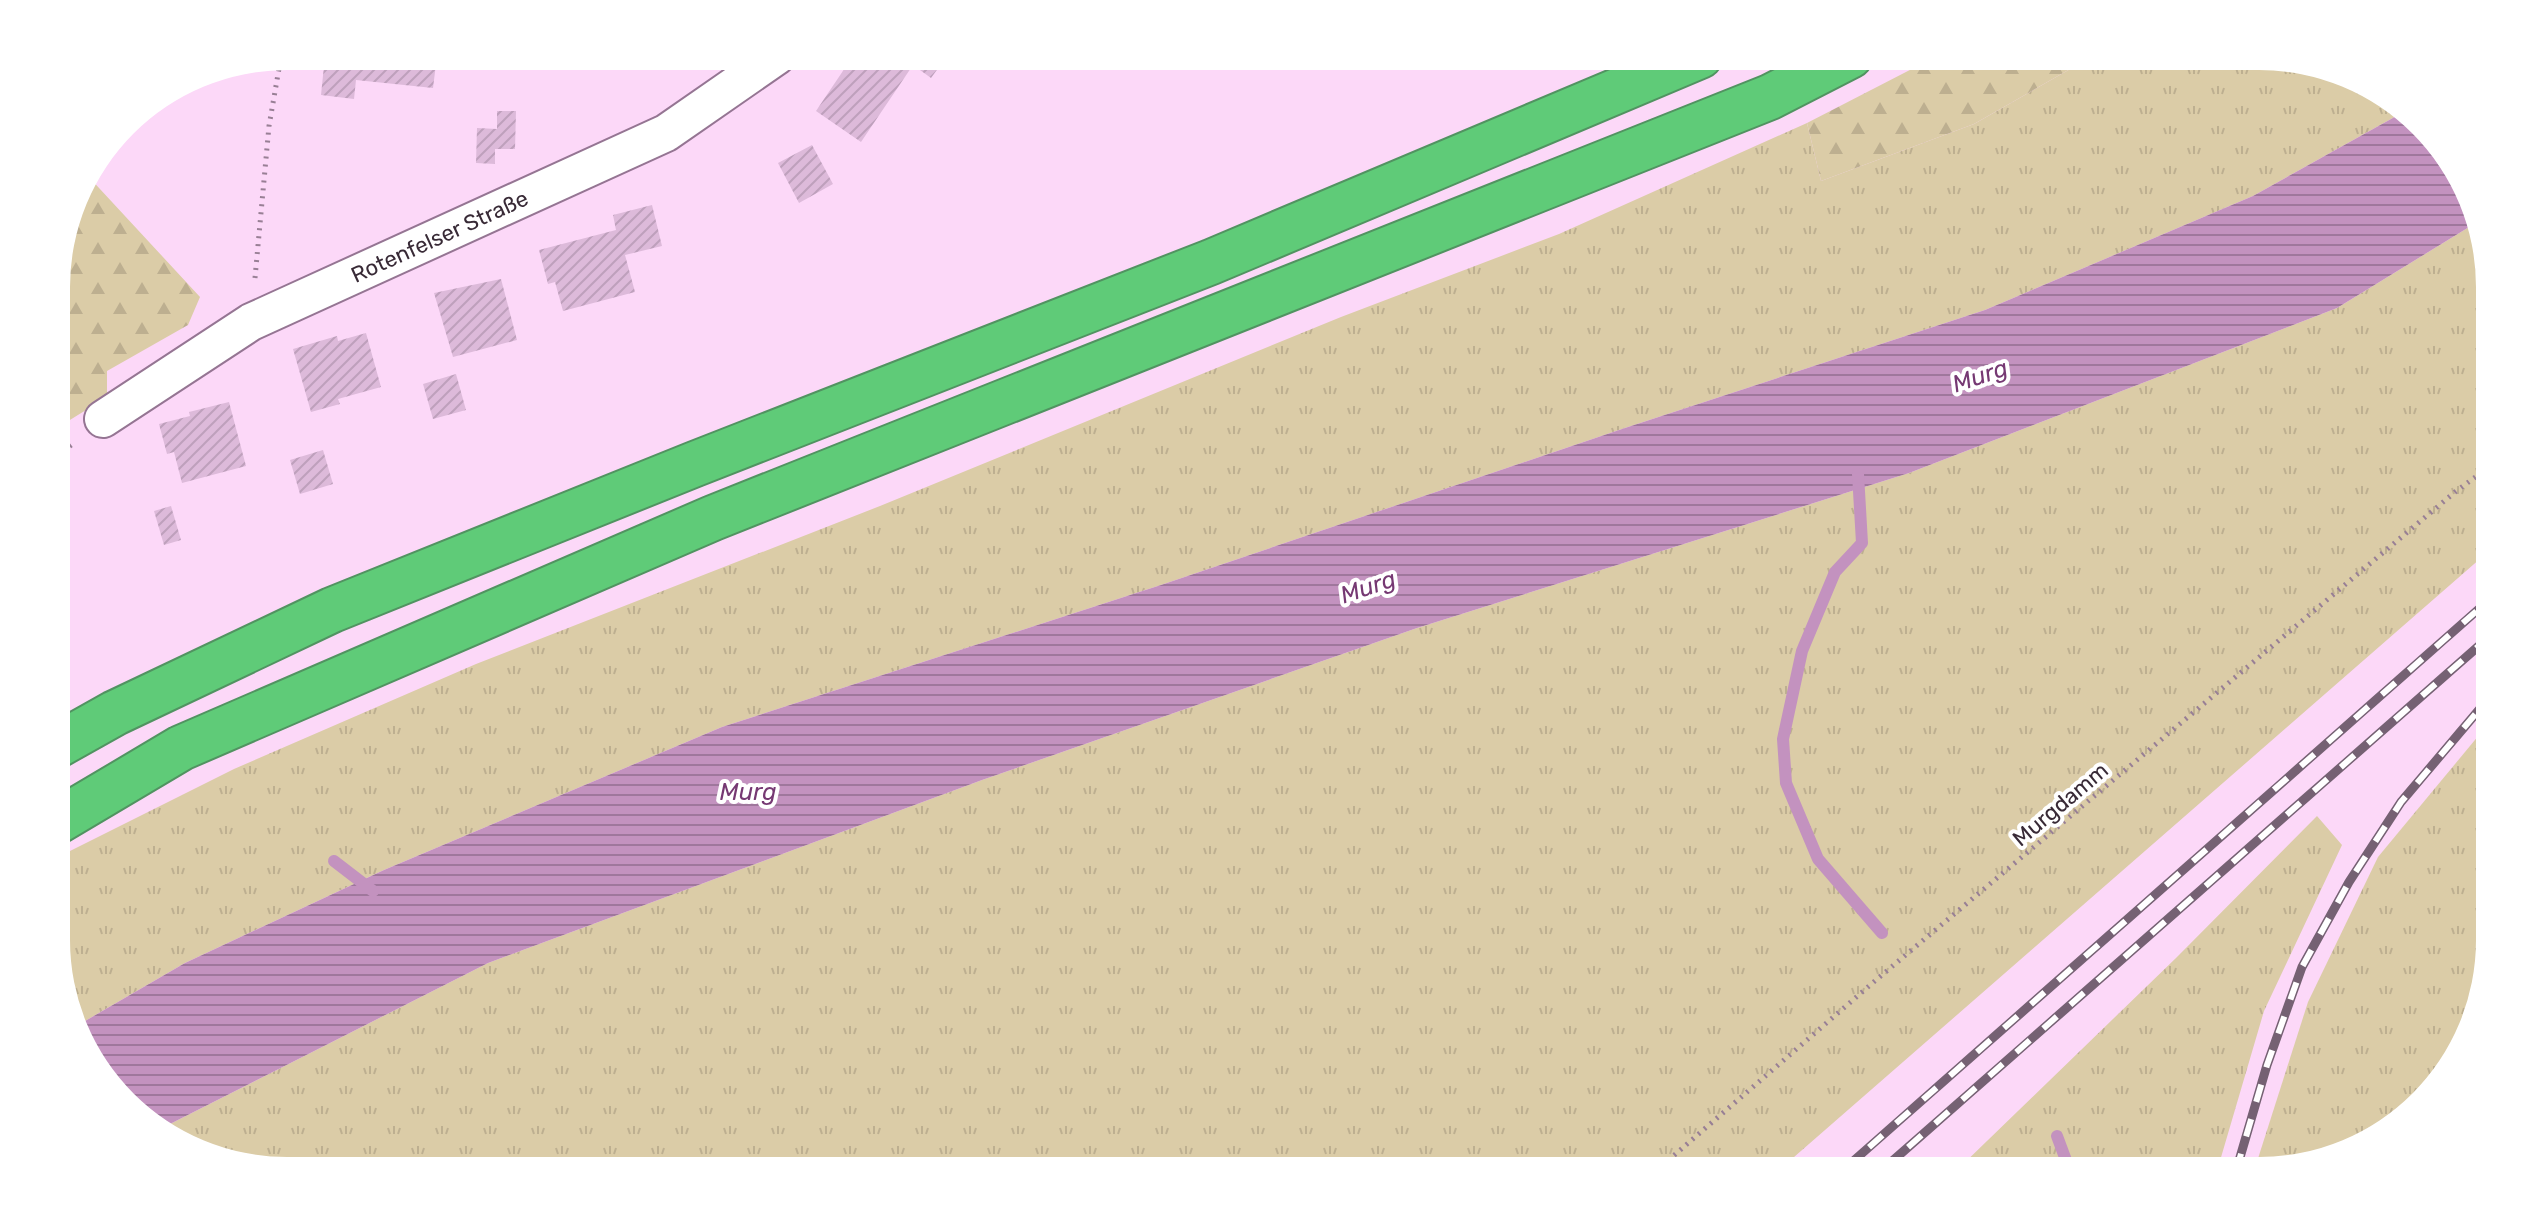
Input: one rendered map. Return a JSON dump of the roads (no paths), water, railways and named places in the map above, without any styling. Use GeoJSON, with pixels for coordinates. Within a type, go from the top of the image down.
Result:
{"type":"FeatureCollection","features":[{"type":"Feature","properties":{"kind":"highway"},"geometry":{"type":"LineString","coordinates":[[70,738],[115,713],[332,610],[1211,262],[1667,70]]}},
{"type":"Feature","properties":{"kind":"highway"},"geometry":{"type":"LineString","coordinates":[[70,814],[181,748],[713,518],[1770,97],[1823,70]]}},
{"type":"Feature","properties":{"kind":"street","name":"Rotenfelser Straße"},"geometry":{"type":"LineString","coordinates":[[103,419],[251,322],[666,133],[757,70]]}},
{"type":"Feature","properties":{"kind":"water","name":"Murg"},"geometry":{"type":"Polygon","coordinates":[[[2394,117],[2431,155],[2447,179],[2468,228],[2337,308],[1909,473],[1417,628],[982,780],[488,963],[172,1123],[155,1112],[115,1072],[87,1023],[86,1020],[185,963],[384,870],[722,727],[1161,585],[1985,310],[2253,196],[2394,117]]]}},
{"type":"Feature","properties":{"kind":"waterway"},"geometry":{"type":"LineString","coordinates":[[1858,474],[1862,543],[1835,572],[1802,651],[1783,739],[1786,783],[1818,859],[1882,933]]}},
{"type":"Feature","properties":{"kind":"waterway"},"geometry":{"type":"LineString","coordinates":[[334,861],[373,891]]}},
{"type":"Feature","properties":{"kind":"waterway"},"geometry":{"type":"LineString","coordinates":[[2057,1136],[2065,1157]]}},
{"type":"Feature","properties":{"kind":"railway"},"geometry":{"type":"LineString","coordinates":[[1858,1157],[2476,611]]}},
{"type":"Feature","properties":{"kind":"railway"},"geometry":{"type":"LineString","coordinates":[[1897,1157],[2476,648]]}},
{"type":"Feature","properties":{"kind":"railway"},"geometry":{"type":"LineString","coordinates":[[2240,1157],[2267,1065],[2302,967],[2349,882],[2401,802],[2476,713]]}}]}
